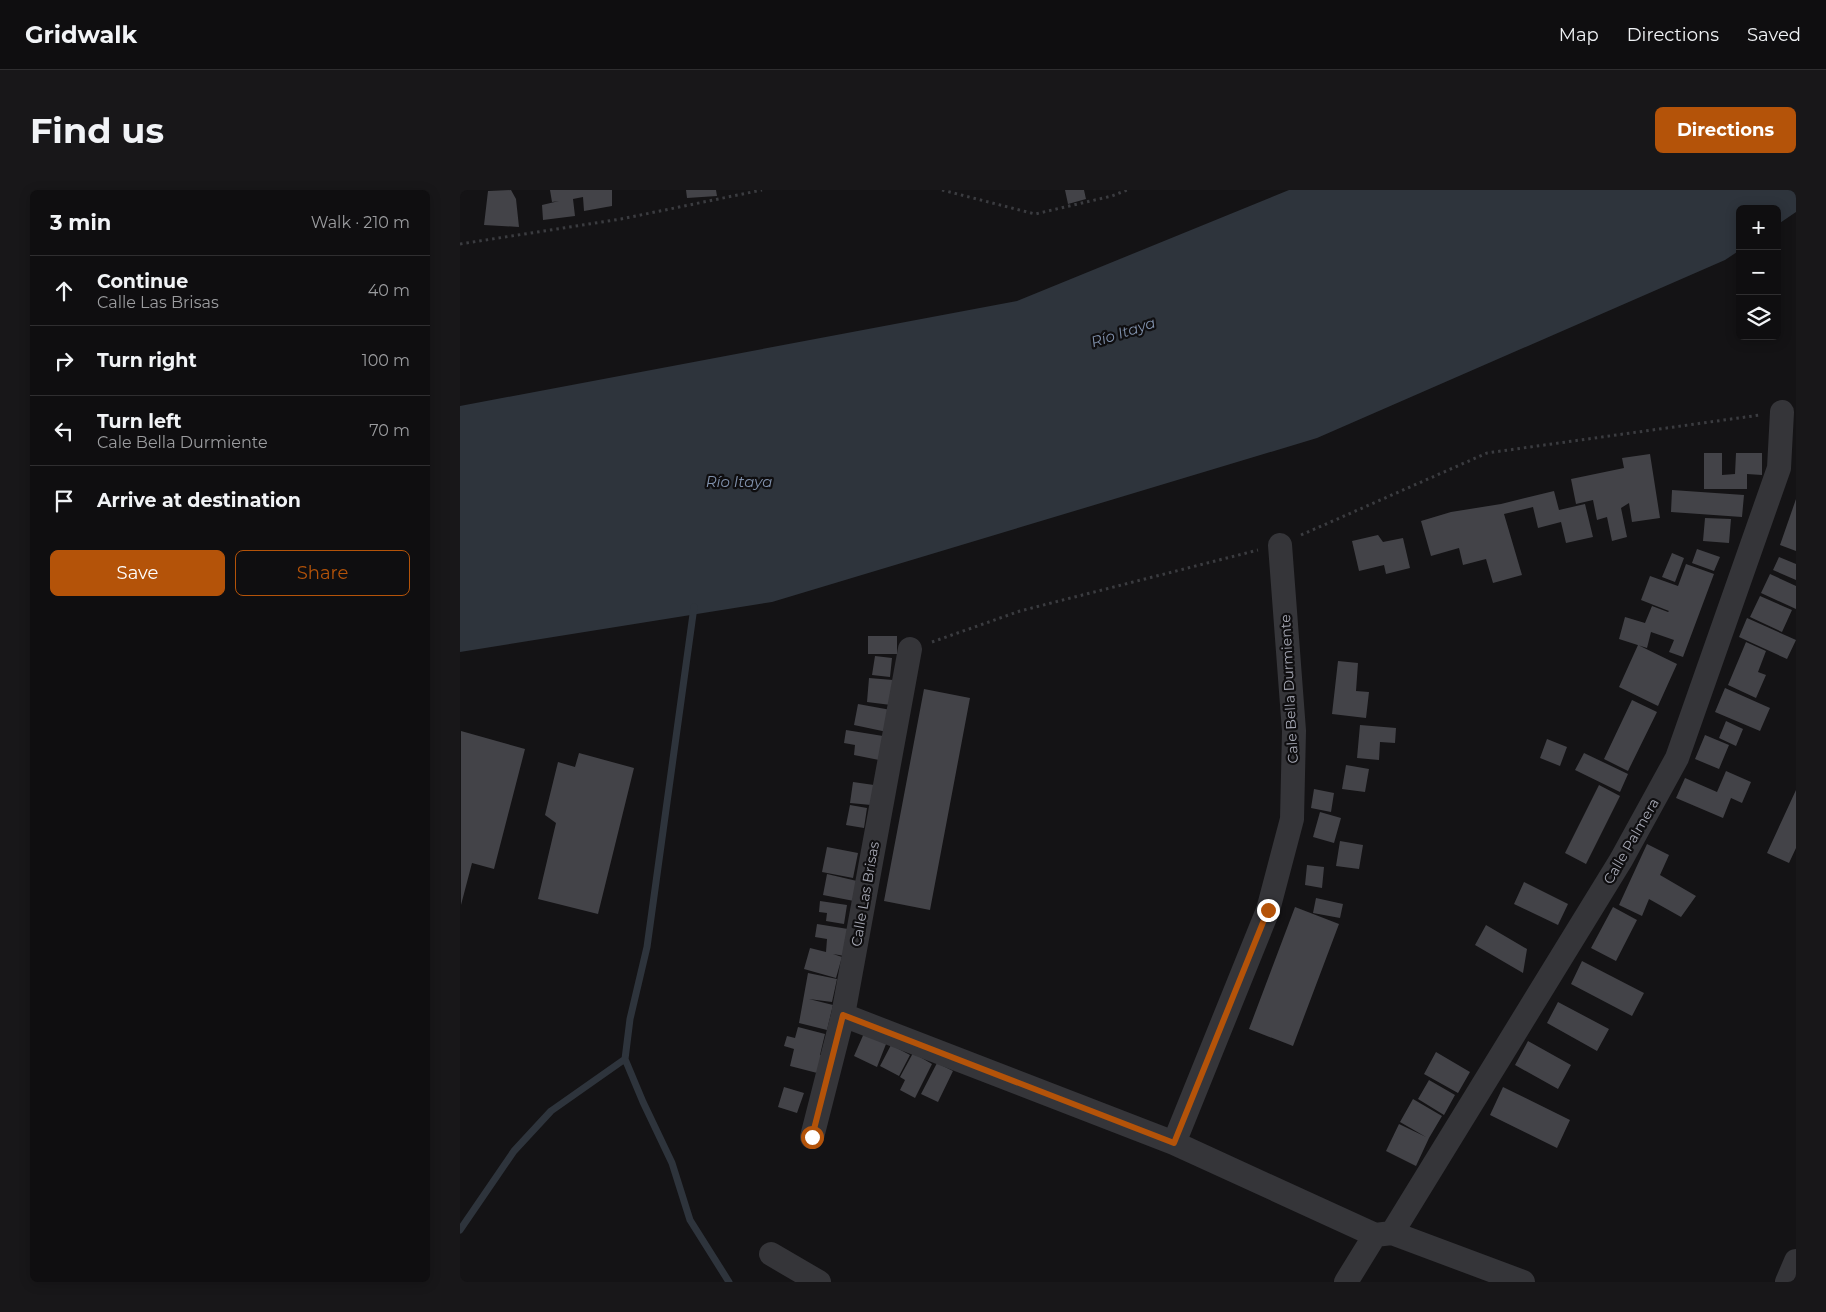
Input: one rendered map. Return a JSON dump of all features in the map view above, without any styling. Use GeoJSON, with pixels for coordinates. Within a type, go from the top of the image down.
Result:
{"type":"FeatureCollection","features":[{"type":"Feature","properties":{"kind":"street","name":"Calle Palmera"},"geometry":{"type":"LineString","coordinates":[[1346,1282],[1384,1234],[1621,860],[1677,758],[1779,468],[1782,412]]}},
{"type":"Feature","properties":{"kind":"street","name":"Cale Bella Durmiente"},"geometry":{"type":"LineString","coordinates":[[1174,1143],[1268,910],[1292,819],[1294,731],[1280,545]]}},
{"type":"Feature","properties":{"kind":"street","name":"Calle Las Brisas"},"geometry":{"type":"LineString","coordinates":[[812,1137],[843,1015],[910,649]]}},
{"type":"Feature","properties":{"kind":"street"},"geometry":{"type":"LineString","coordinates":[[843,1015],[1174,1143],[1384,1234],[1523,1282]]}},
{"type":"Feature","properties":{"kind":"street"},"geometry":{"type":"LineString","coordinates":[[771,1254],[819,1282]]}},
{"type":"Feature","properties":{"kind":"street"},"geometry":{"type":"LineString","coordinates":[[1788,1282],[1796,1261]]}},
{"type":"Feature","properties":{"kind":"path"},"geometry":{"type":"LineString","coordinates":[[460,244],[621,219],[762,190]]}},
{"type":"Feature","properties":{"kind":"path"},"geometry":{"type":"LineString","coordinates":[[942,190],[1035,214],[1112,196],[1127,190]]}},
{"type":"Feature","properties":{"kind":"path"},"geometry":{"type":"LineString","coordinates":[[910,649],[1020,611],[1280,545],[1487,453],[1782,412]]}},
{"type":"Feature","properties":{"kind":"water","name":"Río Itaya"},"geometry":{"type":"Polygon","coordinates":[[[1289,190],[1796,190],[1796,212],[1781,222],[1781,205],[1736,205],[1736,253],[1725,260],[1317,438],[772,602],[460,652],[460,406],[1017,301],[1289,190]]]}},
{"type":"Feature","properties":{"kind":"building"},"geometry":{"type":"Polygon","coordinates":[[[511,190],[516,199],[519,227],[484,225],[488,191],[511,190]]]}},
{"type":"Feature","properties":{"kind":"building"},"geometry":{"type":"Polygon","coordinates":[[[550,190],[612,190],[612,206],[584,211],[583,197],[573,199],[575,216],[543,220],[542,205],[559,201],[552,202],[550,190]]]}},
{"type":"Feature","properties":{"kind":"building"},"geometry":{"type":"Polygon","coordinates":[[[686,190],[716,190],[717,196],[687,198],[686,190]]]}},
{"type":"Feature","properties":{"kind":"building"},"geometry":{"type":"Polygon","coordinates":[[[1065,190],[1084,190],[1086,199],[1068,204],[1065,190]]]}},
{"type":"Feature","properties":{"kind":"building"},"geometry":{"type":"Polygon","coordinates":[[[1704,453],[1722,453],[1722,475],[1735,474],[1736,453],[1762,453],[1762,475],[1747,474],[1747,489],[1704,489],[1704,453]]]}},
{"type":"Feature","properties":{"kind":"building"},"geometry":{"type":"Polygon","coordinates":[[[1650,454],[1660,518],[1632,522],[1629,503],[1621,508],[1627,537],[1612,541],[1607,517],[1597,520],[1593,500],[1576,504],[1571,479],[1624,468],[1622,458],[1650,454]]]}},
{"type":"Feature","properties":{"kind":"building"},"geometry":{"type":"Polygon","coordinates":[[[1672,490],[1744,495],[1742,517],[1671,512],[1672,490]]]}},
{"type":"Feature","properties":{"kind":"building"},"geometry":{"type":"Polygon","coordinates":[[[1554,491],[1559,510],[1585,504],[1593,537],[1566,543],[1561,522],[1538,528],[1533,507],[1504,514],[1522,575],[1493,583],[1486,559],[1463,565],[1459,548],[1431,556],[1421,521],[1451,512],[1501,504],[1554,491]]]}},
{"type":"Feature","properties":{"kind":"building"},"geometry":{"type":"Polygon","coordinates":[[[1796,499],[1796,551],[1780,545],[1796,499]]]}},
{"type":"Feature","properties":{"kind":"building"},"geometry":{"type":"Polygon","coordinates":[[[1705,518],[1731,519],[1729,543],[1703,541],[1705,518]]]}},
{"type":"Feature","properties":{"kind":"building"},"geometry":{"type":"Polygon","coordinates":[[[1378,535],[1383,542],[1403,538],[1410,568],[1386,574],[1384,565],[1359,571],[1352,541],[1378,535]]]}},
{"type":"Feature","properties":{"kind":"building"},"geometry":{"type":"Polygon","coordinates":[[[1697,549],[1720,557],[1714,571],[1692,563],[1697,549]]]}},
{"type":"Feature","properties":{"kind":"building"},"geometry":{"type":"Polygon","coordinates":[[[1672,553],[1684,558],[1675,582],[1662,577],[1672,553]]]}},
{"type":"Feature","properties":{"kind":"building"},"geometry":{"type":"Polygon","coordinates":[[[1779,557],[1796,564],[1796,580],[1773,570],[1779,557]]]}},
{"type":"Feature","properties":{"kind":"building"},"geometry":{"type":"Polygon","coordinates":[[[1686,564],[1714,574],[1683,657],[1669,652],[1674,640],[1651,632],[1647,648],[1619,639],[1625,617],[1645,623],[1652,606],[1669,611],[1641,600],[1650,576],[1678,586],[1686,564]]]}},
{"type":"Feature","properties":{"kind":"building"},"geometry":{"type":"Polygon","coordinates":[[[1770,574],[1796,586],[1796,609],[1761,593],[1770,574]]]}},
{"type":"Feature","properties":{"kind":"building"},"geometry":{"type":"Polygon","coordinates":[[[1760,596],[1792,610],[1782,632],[1750,617],[1760,596]]]}},
{"type":"Feature","properties":{"kind":"building"},"geometry":{"type":"Polygon","coordinates":[[[1747,618],[1796,640],[1787,659],[1739,637],[1747,618]]]}},
{"type":"Feature","properties":{"kind":"building"},"geometry":{"type":"Polygon","coordinates":[[[868,636],[897,636],[897,654],[868,654],[868,636]]]}},
{"type":"Feature","properties":{"kind":"building"},"geometry":{"type":"Polygon","coordinates":[[[1746,642],[1766,651],[1758,672],[1766,675],[1756,698],[1728,685],[1746,642]]]}},
{"type":"Feature","properties":{"kind":"building"},"geometry":{"type":"Polygon","coordinates":[[[1638,645],[1677,664],[1658,706],[1619,687],[1638,645]]]}},
{"type":"Feature","properties":{"kind":"building"},"geometry":{"type":"Polygon","coordinates":[[[875,656],[892,658],[890,677],[872,675],[875,656]]]}},
{"type":"Feature","properties":{"kind":"building"},"geometry":{"type":"Polygon","coordinates":[[[1338,661],[1358,663],[1356,691],[1369,692],[1366,718],[1332,714],[1338,661]]]}},
{"type":"Feature","properties":{"kind":"building"},"geometry":{"type":"Polygon","coordinates":[[[869,678],[893,680],[891,705],[867,702],[869,678]]]}},
{"type":"Feature","properties":{"kind":"building"},"geometry":{"type":"Polygon","coordinates":[[[1725,688],[1770,708],[1760,731],[1715,712],[1725,688]]]}},
{"type":"Feature","properties":{"kind":"building"},"geometry":{"type":"Polygon","coordinates":[[[924,689],[970,698],[930,910],[884,901],[924,689]]]}},
{"type":"Feature","properties":{"kind":"building"},"geometry":{"type":"Polygon","coordinates":[[[1632,700],[1657,712],[1628,771],[1604,759],[1632,700]]]}},
{"type":"Feature","properties":{"kind":"building"},"geometry":{"type":"Polygon","coordinates":[[[858,704],[891,710],[887,732],[854,725],[858,704]]]}},
{"type":"Feature","properties":{"kind":"building"},"geometry":{"type":"Polygon","coordinates":[[[1726,721],[1743,729],[1736,746],[1719,738],[1726,721]]]}},
{"type":"Feature","properties":{"kind":"building"},"geometry":{"type":"Polygon","coordinates":[[[1360,725],[1396,728],[1395,743],[1380,742],[1379,760],[1357,758],[1360,725]]]}},
{"type":"Feature","properties":{"kind":"building"},"geometry":{"type":"Polygon","coordinates":[[[846,730],[883,736],[879,760],[854,755],[855,745],[844,743],[846,730]]]}},
{"type":"Feature","properties":{"kind":"building"},"geometry":{"type":"Polygon","coordinates":[[[461,731],[525,749],[494,869],[472,863],[461,905],[461,731]]]}},
{"type":"Feature","properties":{"kind":"building"},"geometry":{"type":"Polygon","coordinates":[[[1705,735],[1729,745],[1719,769],[1695,759],[1705,735]]]}},
{"type":"Feature","properties":{"kind":"building"},"geometry":{"type":"Polygon","coordinates":[[[1547,739],[1567,747],[1560,766],[1540,758],[1547,739]]]}},
{"type":"Feature","properties":{"kind":"building"},"geometry":{"type":"Polygon","coordinates":[[[579,753],[634,768],[598,914],[538,899],[556,823],[545,815],[558,762],[575,767],[579,753]]]}},
{"type":"Feature","properties":{"kind":"building"},"geometry":{"type":"Polygon","coordinates":[[[1584,753],[1628,774],[1620,792],[1575,770],[1584,753]]]}},
{"type":"Feature","properties":{"kind":"building"},"geometry":{"type":"Polygon","coordinates":[[[1346,765],[1369,769],[1365,792],[1342,789],[1346,765]]]}},
{"type":"Feature","properties":{"kind":"building"},"geometry":{"type":"Polygon","coordinates":[[[1726,771],[1751,782],[1742,803],[1731,798],[1723,818],[1676,798],[1685,778],[1717,792],[1726,771]]]}},
{"type":"Feature","properties":{"kind":"building"},"geometry":{"type":"Polygon","coordinates":[[[853,782],[874,785],[871,805],[850,803],[853,782]]]}},
{"type":"Feature","properties":{"kind":"building"},"geometry":{"type":"Polygon","coordinates":[[[1599,785],[1620,796],[1586,864],[1565,853],[1599,785]]]}},
{"type":"Feature","properties":{"kind":"building"},"geometry":{"type":"Polygon","coordinates":[[[1314,789],[1334,793],[1331,812],[1311,808],[1314,789]]]}},
{"type":"Feature","properties":{"kind":"building"},"geometry":{"type":"Polygon","coordinates":[[[1796,790],[1796,848],[1789,863],[1767,853],[1796,790]]]}},
{"type":"Feature","properties":{"kind":"building"},"geometry":{"type":"Polygon","coordinates":[[[850,805],[867,808],[864,828],[846,825],[850,805]]]}},
{"type":"Feature","properties":{"kind":"building"},"geometry":{"type":"Polygon","coordinates":[[[1320,812],[1341,818],[1334,843],[1313,837],[1320,812]]]}},
{"type":"Feature","properties":{"kind":"building"},"geometry":{"type":"Polygon","coordinates":[[[1340,841],[1363,845],[1359,869],[1336,866],[1340,841]]]}},
{"type":"Feature","properties":{"kind":"building"},"geometry":{"type":"Polygon","coordinates":[[[1647,844],[1669,855],[1660,875],[1696,896],[1681,917],[1649,899],[1642,916],[1619,905],[1647,844]]]}},
{"type":"Feature","properties":{"kind":"building"},"geometry":{"type":"Polygon","coordinates":[[[827,847],[858,853],[853,878],[822,872],[827,847]]]}},
{"type":"Feature","properties":{"kind":"building"},"geometry":{"type":"Polygon","coordinates":[[[1307,865],[1324,867],[1322,888],[1305,885],[1307,865]]]}},
{"type":"Feature","properties":{"kind":"building"},"geometry":{"type":"Polygon","coordinates":[[[827,874],[857,881],[854,901],[823,895],[827,874]]]}},
{"type":"Feature","properties":{"kind":"building"},"geometry":{"type":"Polygon","coordinates":[[[1524,882],[1568,904],[1558,925],[1514,904],[1524,882]]]}},
{"type":"Feature","properties":{"kind":"building"},"geometry":{"type":"Polygon","coordinates":[[[1316,898],[1343,904],[1340,918],[1313,913],[1316,898]]]}},
{"type":"Feature","properties":{"kind":"building"},"geometry":{"type":"Polygon","coordinates":[[[820,901],[847,905],[844,924],[826,921],[827,913],[819,912],[820,901]]]}},
{"type":"Feature","properties":{"kind":"building"},"geometry":{"type":"Polygon","coordinates":[[[1295,907],[1339,924],[1293,1046],[1249,1029],[1295,907]]]}},
{"type":"Feature","properties":{"kind":"building"},"geometry":{"type":"Polygon","coordinates":[[[1613,907],[1637,920],[1616,961],[1591,948],[1613,907]]]}},
{"type":"Feature","properties":{"kind":"building"},"geometry":{"type":"Polygon","coordinates":[[[817,924],[848,929],[845,956],[833,954],[842,957],[836,978],[804,969],[810,948],[826,952],[827,939],[815,937],[817,924]]]}},
{"type":"Feature","properties":{"kind":"building"},"geometry":{"type":"Polygon","coordinates":[[[1486,925],[1527,949],[1523,973],[1475,945],[1486,925]]]}},
{"type":"Feature","properties":{"kind":"building"},"geometry":{"type":"Polygon","coordinates":[[[1582,961],[1644,993],[1632,1016],[1571,984],[1582,961]]]}},
{"type":"Feature","properties":{"kind":"building"},"geometry":{"type":"Polygon","coordinates":[[[808,973],[837,979],[832,1002],[809,999],[833,1005],[827,1030],[799,1023],[808,973]]]}},
{"type":"Feature","properties":{"kind":"building"},"geometry":{"type":"Polygon","coordinates":[[[1558,1002],[1609,1029],[1597,1051],[1547,1023],[1558,1002]]]}},
{"type":"Feature","properties":{"kind":"building"},"geometry":{"type":"Polygon","coordinates":[[[798,1027],[825,1034],[820,1055],[825,1056],[821,1074],[790,1066],[794,1049],[784,1046],[787,1036],[795,1038],[798,1027]]]}},
{"type":"Feature","properties":{"kind":"building"},"geometry":{"type":"Polygon","coordinates":[[[865,1031],[888,1039],[877,1067],[854,1056],[865,1031]]]}},
{"type":"Feature","properties":{"kind":"building"},"geometry":{"type":"Polygon","coordinates":[[[1528,1041],[1571,1065],[1558,1089],[1515,1065],[1528,1041]]]}},
{"type":"Feature","properties":{"kind":"building"},"geometry":{"type":"Polygon","coordinates":[[[891,1045],[910,1055],[899,1076],[880,1066],[891,1045]]]}},
{"type":"Feature","properties":{"kind":"building"},"geometry":{"type":"Polygon","coordinates":[[[1436,1052],[1470,1072],[1458,1093],[1424,1074],[1436,1052]]]}},
{"type":"Feature","properties":{"kind":"building"},"geometry":{"type":"Polygon","coordinates":[[[913,1053],[932,1064],[915,1098],[900,1090],[905,1080],[900,1077],[913,1053]]]}},
{"type":"Feature","properties":{"kind":"building"},"geometry":{"type":"Polygon","coordinates":[[[937,1063],[953,1071],[938,1102],[921,1094],[937,1063]]]}},
{"type":"Feature","properties":{"kind":"building"},"geometry":{"type":"Polygon","coordinates":[[[1429,1080],[1455,1095],[1444,1115],[1418,1099],[1429,1080]]]}},
{"type":"Feature","properties":{"kind":"building"},"geometry":{"type":"Polygon","coordinates":[[[784,1087],[804,1093],[797,1113],[778,1107],[784,1087]]]}},
{"type":"Feature","properties":{"kind":"building"},"geometry":{"type":"Polygon","coordinates":[[[1503,1087],[1570,1120],[1557,1148],[1490,1115],[1503,1087]]]}},
{"type":"Feature","properties":{"kind":"building"},"geometry":{"type":"Polygon","coordinates":[[[1413,1099],[1442,1116],[1416,1166],[1386,1151],[1399,1124],[1426,1137],[1400,1122],[1413,1099]]]}},
{"type":"Feature","properties":{"kind":"waterway"},"geometry":{"type":"LineString","coordinates":[[694,607],[647,947],[630,1019],[625,1059],[672,1163],[690,1220],[729,1282]]}},
{"type":"Feature","properties":{"kind":"waterway"},"geometry":{"type":"LineString","coordinates":[[460,1230],[514,1151],[551,1111],[625,1059]]}},
{"type":"Feature","properties":{"kind":"route"},"geometry":{"type":"LineString","coordinates":[[812,1137],[843,1015],[1174,1143],[1268,910]]}}]}
